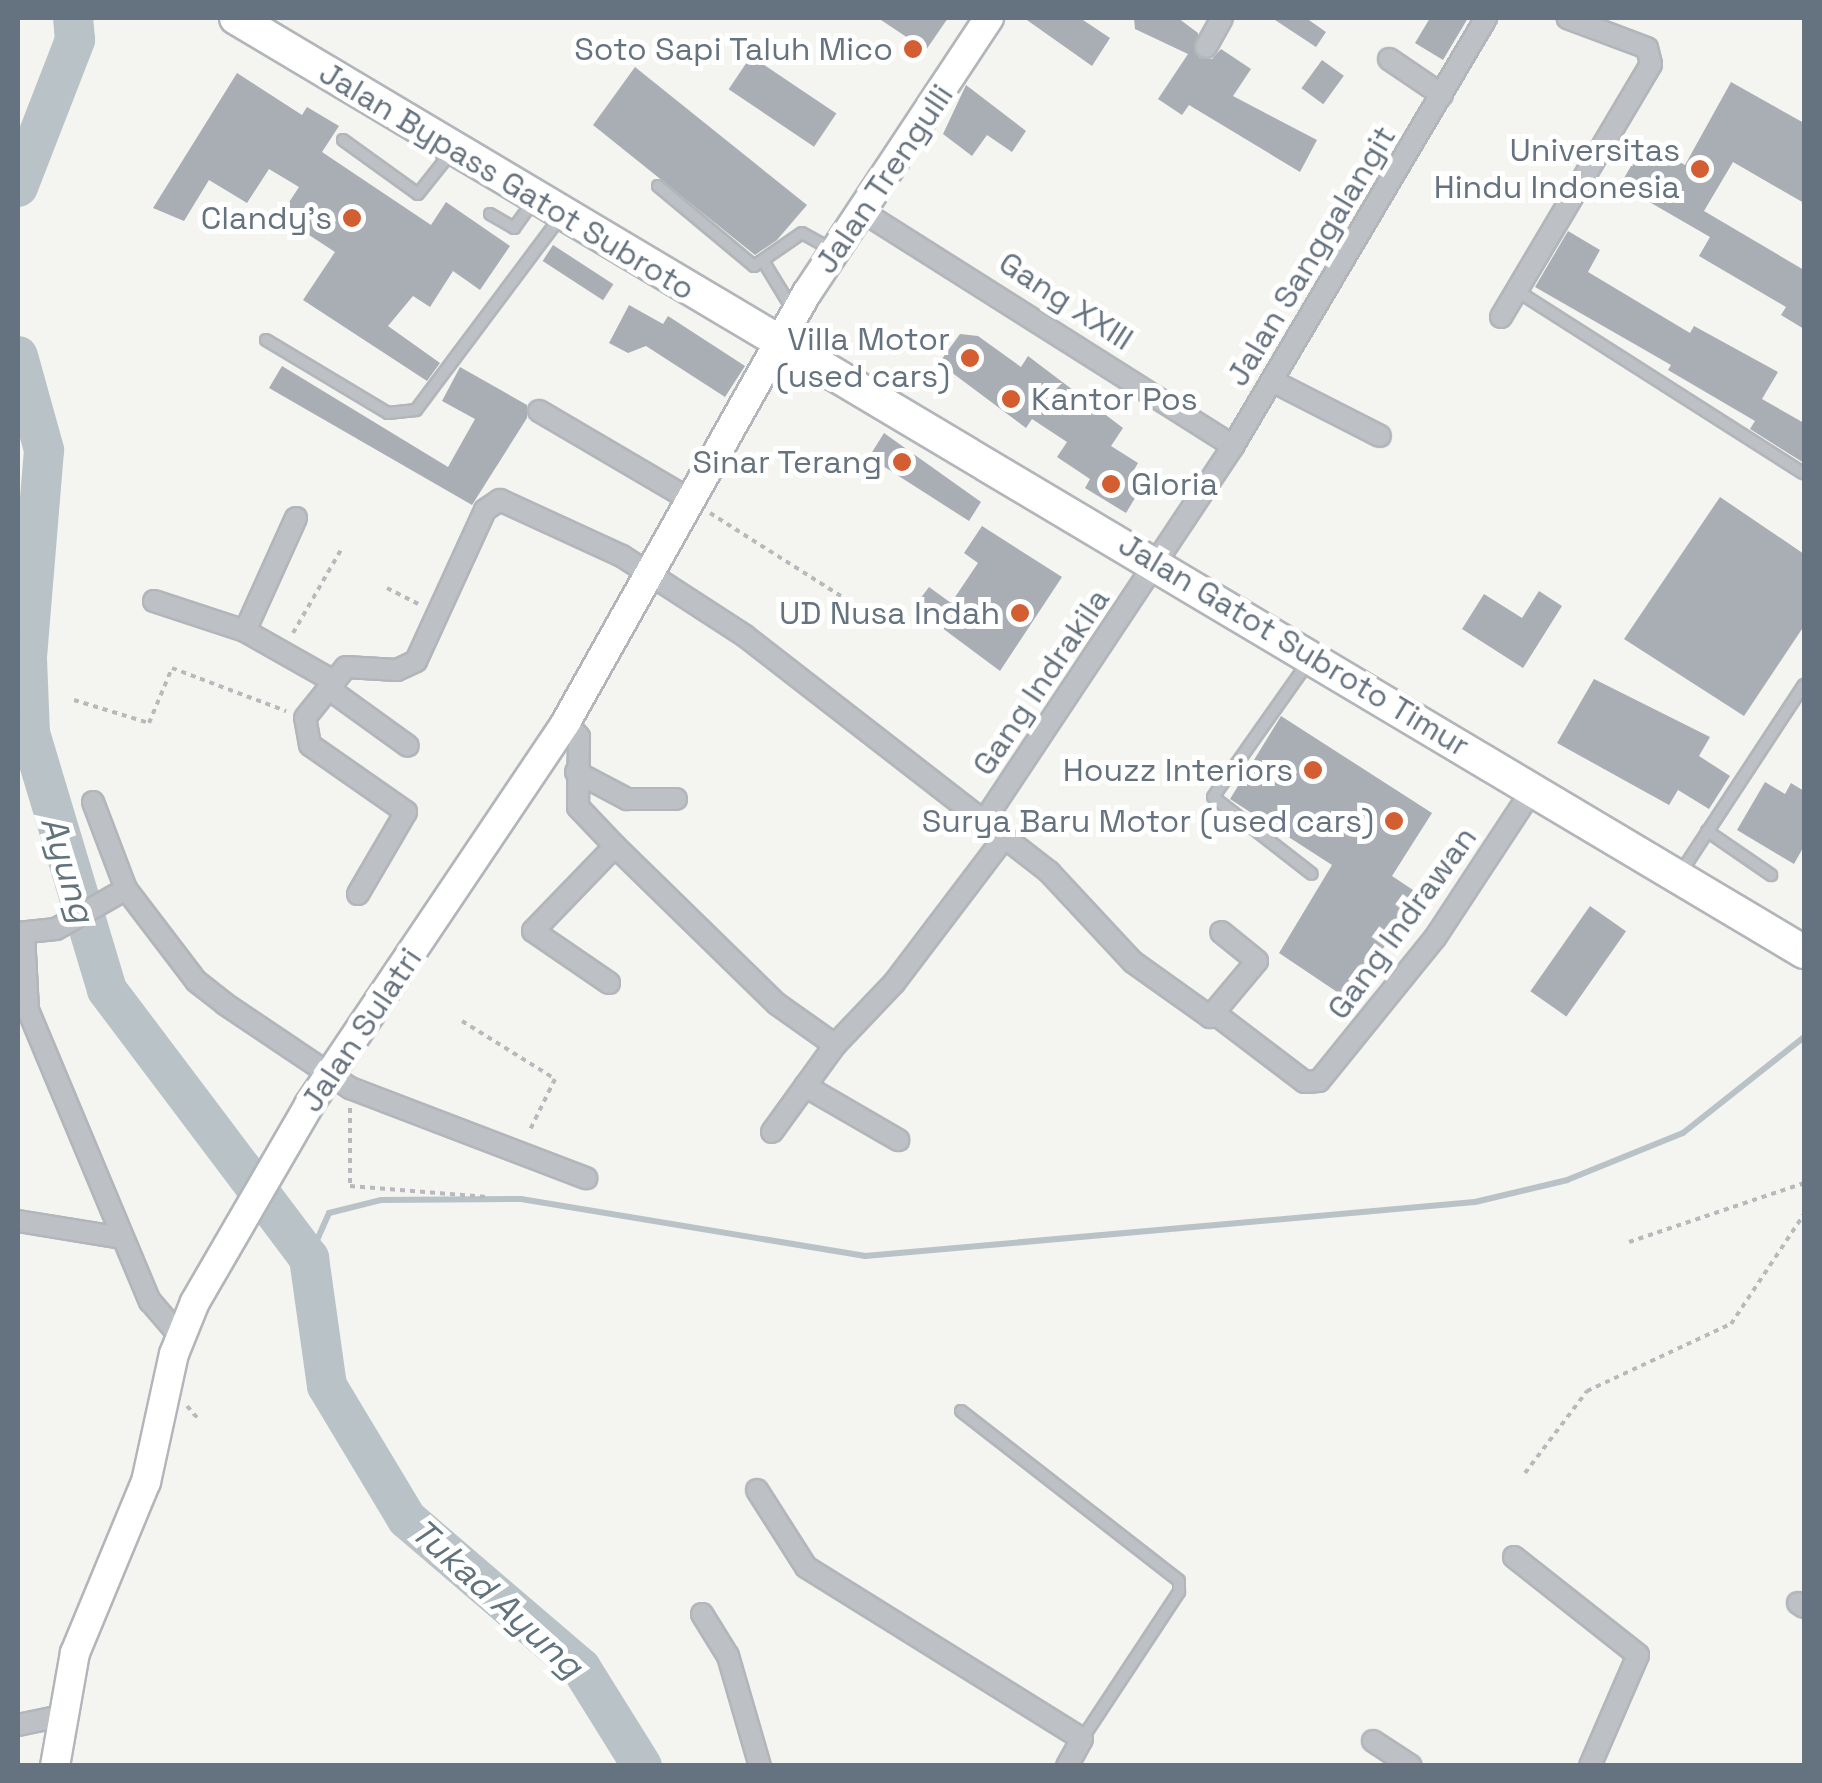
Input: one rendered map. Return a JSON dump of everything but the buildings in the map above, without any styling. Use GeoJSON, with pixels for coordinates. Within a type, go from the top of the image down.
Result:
{"type":"FeatureCollection","features":[{"type":"Feature","properties":{"kind":"highway","name":"Jalan Bypass Gatot Subroto"},"geometry":{"type":"LineString","coordinates":[[236,18],[549,206],[788,328]]}},
{"type":"Feature","properties":{"kind":"highway","name":"Jalan Gatot Subroto Timur"},"geometry":{"type":"LineString","coordinates":[[788,328],[1154,567],[1312,657],[1804,952]]}},
{"type":"Feature","properties":{"kind":"main road","name":"Jalan Trengulli"},"geometry":{"type":"LineString","coordinates":[[788,328],[980,21]]}},
{"type":"Feature","properties":{"kind":"main road","name":"Jalan Sulatri"},"geometry":{"type":"LineString","coordinates":[[55,1766],[61,1716],[80,1638],[146,1482],[180,1336],[216,1264],[309,1105],[341,1083],[566,722],[788,328]]}},
{"type":"Feature","properties":{"kind":"street"},"geometry":{"type":"LineString","coordinates":[[1206,47],[1222,18]]}},
{"type":"Feature","properties":{"kind":"street","name":"Jalan Sanggalangit"},"geometry":{"type":"LineString","coordinates":[[1154,567],[1233,446],[1486,18]]}},
{"type":"Feature","properties":{"kind":"street"},"geometry":{"type":"LineString","coordinates":[[1501,317],[1650,64],[1647,48],[1567,18]]}},
{"type":"Feature","properties":{"kind":"street"},"geometry":{"type":"LineString","coordinates":[[1389,59],[1442,95]]}},
{"type":"Feature","properties":{"kind":"street","name":"Gang XXIII"},"geometry":{"type":"LineString","coordinates":[[863,212],[1233,446]]}},
{"type":"Feature","properties":{"kind":"street"},"geometry":{"type":"LineString","coordinates":[[1272,380],[1380,436]]}},
{"type":"Feature","properties":{"kind":"street"},"geometry":{"type":"LineString","coordinates":[[540,411],[690,499]]}},
{"type":"Feature","properties":{"kind":"street"},"geometry":{"type":"LineString","coordinates":[[358,894],[406,812],[310,744],[304,718],[356,664],[410,667],[485,510],[500,500],[648,571],[744,636],[982,824],[1049,872],[1134,962],[1198,1012],[1214,1013],[1257,961],[1221,932]]}},
{"type":"Feature","properties":{"kind":"street"},"geometry":{"type":"LineString","coordinates":[[245,631],[296,518]]}},
{"type":"Feature","properties":{"kind":"street","name":"Gang Indrakila"},"geometry":{"type":"LineString","coordinates":[[982,824],[1154,567]]}},
{"type":"Feature","properties":{"kind":"street"},"geometry":{"type":"LineString","coordinates":[[154,601],[245,631],[283,650],[408,746]]}},
{"type":"Feature","properties":{"kind":"street"},"geometry":{"type":"LineString","coordinates":[[566,722],[579,737],[578,807],[777,1004],[835,1044]]}},
{"type":"Feature","properties":{"kind":"street"},"geometry":{"type":"LineString","coordinates":[[576,772],[627,799],[676,799]]}},
{"type":"Feature","properties":{"kind":"street","name":"Gang Indrawan"},"geometry":{"type":"LineString","coordinates":[[1214,1013],[1312,1084],[1426,950],[1533,790]]}},
{"type":"Feature","properties":{"kind":"street"},"geometry":{"type":"LineString","coordinates":[[93,802],[126,888],[196,981],[341,1083],[586,1178]]}},
{"type":"Feature","properties":{"kind":"street"},"geometry":{"type":"LineString","coordinates":[[772,1132],[835,1044],[894,983],[1004,838]]}},
{"type":"Feature","properties":{"kind":"street"},"geometry":{"type":"LineString","coordinates":[[609,983],[533,928],[614,846]]}},
{"type":"Feature","properties":{"kind":"street"},"geometry":{"type":"LineString","coordinates":[[126,888],[56,929],[21,934],[23,1009],[150,1301],[180,1336]]}},
{"type":"Feature","properties":{"kind":"street"},"geometry":{"type":"LineString","coordinates":[[805,1086],[898,1140]]}},
{"type":"Feature","properties":{"kind":"street"},"geometry":{"type":"LineString","coordinates":[[18,1221],[122,1238]]}},
{"type":"Feature","properties":{"kind":"street"},"geometry":{"type":"LineString","coordinates":[[757,1490],[806,1568],[1082,1739],[1067,1766]]}},
{"type":"Feature","properties":{"kind":"street"},"geometry":{"type":"LineString","coordinates":[[1514,1557],[1638,1655],[1590,1766]]}},
{"type":"Feature","properties":{"kind":"street"},"geometry":{"type":"LineString","coordinates":[[702,1614],[728,1656],[760,1766]]}},
{"type":"Feature","properties":{"kind":"street"},"geometry":{"type":"LineString","coordinates":[[18,1725],[61,1716]]}},
{"type":"Feature","properties":{"kind":"street"},"geometry":{"type":"LineString","coordinates":[[1373,1740],[1410,1766]]}},
{"type":"Feature","properties":{"kind":"lane"},"geometry":{"type":"LineString","coordinates":[[343,140],[418,194],[454,149]]}},
{"type":"Feature","properties":{"kind":"lane"},"geometry":{"type":"LineString","coordinates":[[658,186],[740,260],[765,264],[802,233],[836,252]]}},
{"type":"Feature","properties":{"kind":"lane"},"geometry":{"type":"LineString","coordinates":[[490,214],[517,226],[549,206]]}},
{"type":"Feature","properties":{"kind":"lane"},"geometry":{"type":"LineString","coordinates":[[266,340],[388,413],[416,410],[549,206]]}},
{"type":"Feature","properties":{"kind":"lane"},"geometry":{"type":"LineString","coordinates":[[765,264],[788,328]]}},
{"type":"Feature","properties":{"kind":"lane"},"geometry":{"type":"LineString","coordinates":[[1516,290],[1803,473]]}},
{"type":"Feature","properties":{"kind":"lane"},"geometry":{"type":"LineString","coordinates":[[1312,657],[1212,797],[1312,874]]}},
{"type":"Feature","properties":{"kind":"lane"},"geometry":{"type":"LineString","coordinates":[[1679,878],[1804,685]]}},
{"type":"Feature","properties":{"kind":"lane"},"geometry":{"type":"LineString","coordinates":[[1707,831],[1771,876]]}},
{"type":"Feature","properties":{"kind":"lane"},"geometry":{"type":"LineString","coordinates":[[960,1411],[1179,1580],[1179,1592],[1082,1739]]}},
{"type":"Feature","properties":{"kind":"path"},"geometry":{"type":"LineString","coordinates":[[690,499],[852,603]]}},
{"type":"Feature","properties":{"kind":"path"},"geometry":{"type":"LineString","coordinates":[[283,650],[341,550]]}},
{"type":"Feature","properties":{"kind":"path"},"geometry":{"type":"LineString","coordinates":[[387,588],[436,612]]}},
{"type":"Feature","properties":{"kind":"path"},"geometry":{"type":"LineString","coordinates":[[74,700],[148,724],[172,668],[304,718]]}},
{"type":"Feature","properties":{"kind":"path"},"geometry":{"type":"LineString","coordinates":[[462,1020],[554,1078],[519,1155]]}},
{"type":"Feature","properties":{"kind":"path"},"geometry":{"type":"LineString","coordinates":[[341,1083],[350,1186],[488,1196]]}},
{"type":"Feature","properties":{"kind":"path"},"geometry":{"type":"LineString","coordinates":[[1628,1242],[1804,1184]]}},
{"type":"Feature","properties":{"kind":"path"},"geometry":{"type":"LineString","coordinates":[[1525,1473],[1586,1391],[1731,1324],[1804,1214]]}},
{"type":"Feature","properties":{"kind":"waterway","name":"Ayung"},"geometry":{"type":"LineString","coordinates":[[18,187],[75,40],[73,18]]}},
{"type":"Feature","properties":{"kind":"waterway","name":"Ayung"},"geometry":{"type":"LineString","coordinates":[[18,356],[44,450],[27,659],[30,733],[107,990],[309,1258],[327,1386],[407,1519],[581,1668],[642,1766]]}},
{"type":"Feature","properties":{"kind":"waterway"},"geometry":{"type":"LineString","coordinates":[[309,1258],[329,1213],[381,1200],[521,1199],[865,1256],[1475,1202],[1567,1180],[1683,1133],[1804,1037]]}},
{"type":"Feature","properties":{"kind":"place","name":"Soto Sapi Taluh Mico"},"geometry":{"type":"Point","coordinates":[913,49]}},
{"type":"Feature","properties":{"kind":"place","name":"Universitas Hindu Indonesia"},"geometry":{"type":"Point","coordinates":[1700,169]}},
{"type":"Feature","properties":{"kind":"place","name":"Clandy's"},"geometry":{"type":"Point","coordinates":[352,218]}},
{"type":"Feature","properties":{"kind":"place","name":"Villa Motor (used cars)"},"geometry":{"type":"Point","coordinates":[970,358]}},
{"type":"Feature","properties":{"kind":"place","name":"Kantor Pos"},"geometry":{"type":"Point","coordinates":[1011,399]}},
{"type":"Feature","properties":{"kind":"place","name":"Sinar Terang"},"geometry":{"type":"Point","coordinates":[902,462]}},
{"type":"Feature","properties":{"kind":"place","name":"Gloria"},"geometry":{"type":"Point","coordinates":[1111,484]}},
{"type":"Feature","properties":{"kind":"place","name":"UD Nusa Indah"},"geometry":{"type":"Point","coordinates":[1020,613]}},
{"type":"Feature","properties":{"kind":"place","name":"Houzz Interiors"},"geometry":{"type":"Point","coordinates":[1313,770]}},
{"type":"Feature","properties":{"kind":"place","name":"Surya Baru Motor (used cars)"},"geometry":{"type":"Point","coordinates":[1394,821]}},
{"type":"Feature","properties":{"kind":"water label","name":"Tukad Ayung"},"geometry":{"type":"Point","coordinates":[497,1598]}}]}
